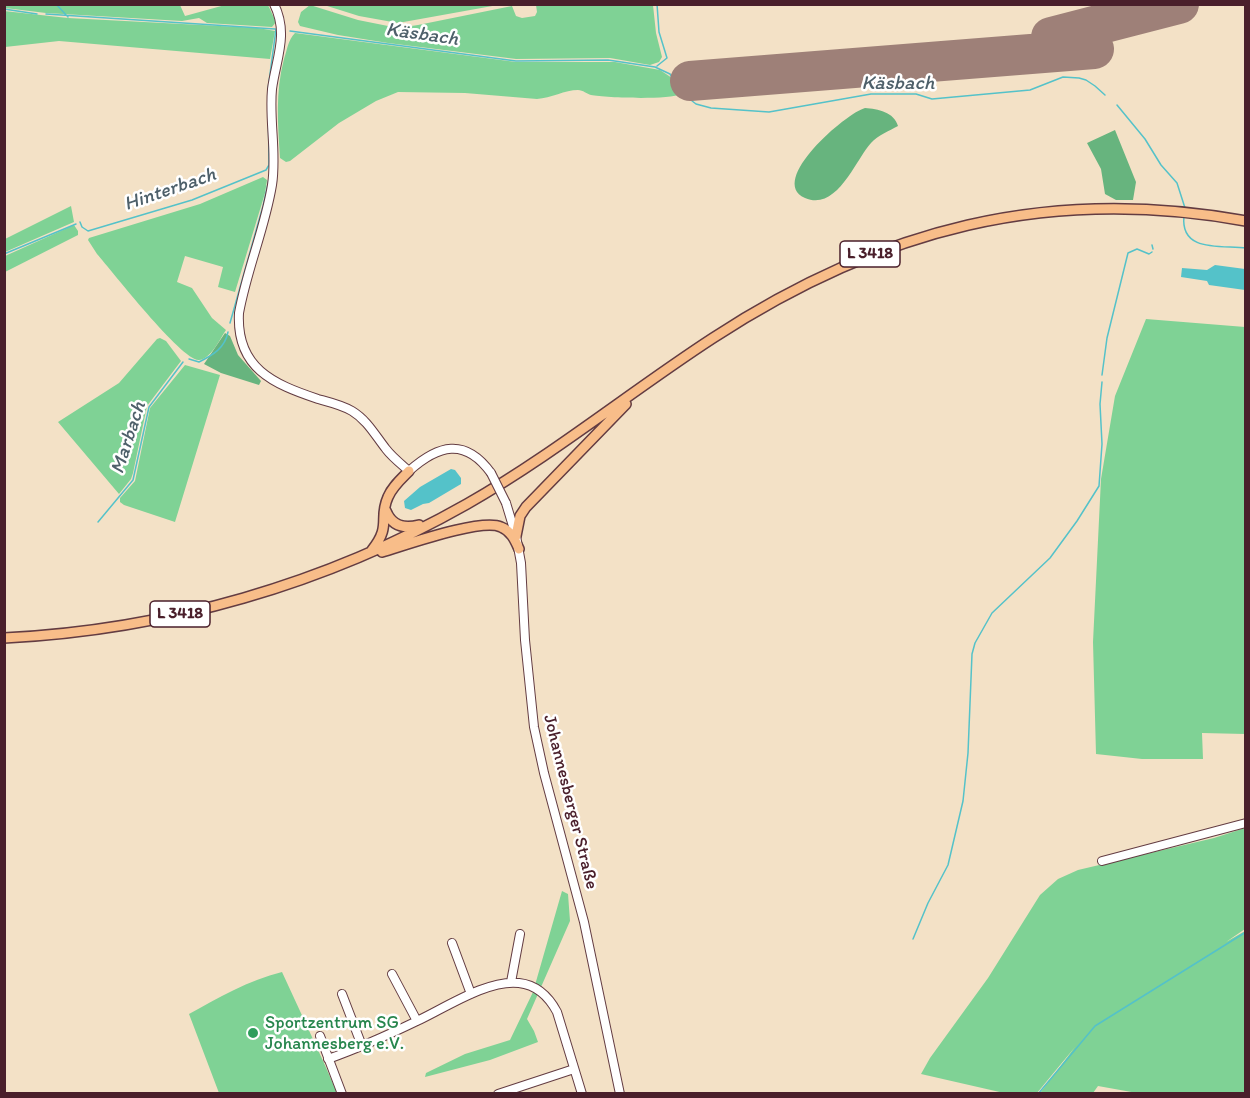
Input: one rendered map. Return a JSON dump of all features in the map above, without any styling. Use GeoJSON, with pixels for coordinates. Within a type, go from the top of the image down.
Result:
{"type":"FeatureCollection","features":[{"type":"Feature","properties":{"kind":"main road","name":"L 3418"},"geometry":{"type":"LineString","coordinates":[[4,638],[85,631],[177,615],[253,595],[369,553],[435,521],[511,477],[710,340],[786,294],[835,269],[887,248],[937,232],[991,220],[1061,210],[1116,208],[1176,210],[1245,220]]}},
{"type":"Feature","properties":{"kind":"main road"},"geometry":{"type":"LineString","coordinates":[[516,536],[520,516],[526,507],[631,399],[653,381]]}},
{"type":"Feature","properties":{"kind":"main road"},"geometry":{"type":"LineString","coordinates":[[369,553],[383,533],[385,506],[393,488],[409,471]]}},
{"type":"Feature","properties":{"kind":"main road"},"geometry":{"type":"LineString","coordinates":[[385,506],[389,518],[402,527],[435,521]]}},
{"type":"Feature","properties":{"kind":"main road"},"geometry":{"type":"LineString","coordinates":[[348,562],[446,533],[490,525],[505,530],[514,538],[519,549]]}},
{"type":"Feature","properties":{"kind":"street"},"geometry":{"type":"LineString","coordinates":[[274,4],[282,35],[272,91],[274,169],[267,207],[241,304],[239,321],[241,339],[247,354],[262,374],[278,384],[344,407],[357,414],[390,454],[409,471]]}},
{"type":"Feature","properties":{"kind":"street","name":"Johannesberger Straße"},"geometry":{"type":"LineString","coordinates":[[409,471],[430,455],[456,448],[475,455],[491,473],[506,503],[519,549],[534,727],[584,922],[620,1094]]}},
{"type":"Feature","properties":{"kind":"street"},"geometry":{"type":"LineString","coordinates":[[1102,861],[1245,823]]}},
{"type":"Feature","properties":{"kind":"street"},"geometry":{"type":"LineString","coordinates":[[511,982],[520,934]]}},
{"type":"Feature","properties":{"kind":"street"},"geometry":{"type":"LineString","coordinates":[[452,943],[471,994]]}},
{"type":"Feature","properties":{"kind":"street"},"geometry":{"type":"LineString","coordinates":[[392,974],[417,1021]]}},
{"type":"Feature","properties":{"kind":"street"},"geometry":{"type":"LineString","coordinates":[[328,1059],[417,1021],[471,994],[511,982],[538,989],[552,1003],[557,1012],[582,1094]]}},
{"type":"Feature","properties":{"kind":"street"},"geometry":{"type":"LineString","coordinates":[[342,994],[362,1046]]}},
{"type":"Feature","properties":{"kind":"street"},"geometry":{"type":"LineString","coordinates":[[320,1036],[342,1094]]}},
{"type":"Feature","properties":{"kind":"street"},"geometry":{"type":"LineString","coordinates":[[498,1094],[574,1069]]}},
{"type":"Feature","properties":{"kind":"green space"},"geometry":{"type":"Polygon","coordinates":[[[4,5],[180,5],[185,16],[225,5],[268,5],[276,22],[272,27],[207,23],[199,18],[182,21],[46,13],[5,8],[4,5]]]}},
{"type":"Feature","properties":{"kind":"green space"},"geometry":{"type":"Polygon","coordinates":[[[310,5],[358,20],[398,28],[512,6],[516,16],[522,18],[535,16],[536,5],[653,5],[656,33],[662,57],[659,62],[650,65],[610,58],[516,59],[388,43],[300,26],[298,22],[301,12],[310,5]]]}},
{"type":"Feature","properties":{"kind":"green space"},"geometry":{"type":"Polygon","coordinates":[[[324,5],[498,5],[398,23],[359,16],[324,5]]]}},
{"type":"Feature","properties":{"kind":"green space"},"geometry":{"type":"Polygon","coordinates":[[[4,11],[68,18],[258,28],[275,31],[270,59],[59,41],[5,47],[4,11]]]}},
{"type":"Feature","properties":{"kind":"green space"},"geometry":{"type":"Polygon","coordinates":[[[295,33],[516,62],[615,62],[660,70],[672,78],[681,94],[652,98],[623,98],[591,95],[578,90],[537,99],[465,93],[398,92],[376,101],[339,123],[286,162],[280,158],[278,96],[284,59],[289,42],[295,33]]]}},
{"type":"Feature","properties":{"kind":"green space"},"geometry":{"type":"Polygon","coordinates":[[[865,108],[889,114],[898,126],[880,135],[871,143],[844,182],[827,198],[816,200],[805,198],[796,189],[796,177],[802,163],[828,134],[865,108]]]}},
{"type":"Feature","properties":{"kind":"green space"},"geometry":{"type":"Polygon","coordinates":[[[1115,130],[1136,182],[1133,200],[1116,200],[1105,194],[1101,169],[1087,143],[1115,130]]]}},
{"type":"Feature","properties":{"kind":"green space"},"geometry":{"type":"Polygon","coordinates":[[[263,177],[267,180],[265,193],[235,292],[218,287],[223,267],[185,256],[177,282],[192,288],[212,318],[226,330],[211,353],[199,360],[190,356],[163,331],[97,254],[88,240],[200,204],[263,177]]]}},
{"type":"Feature","properties":{"kind":"green space"},"geometry":{"type":"Polygon","coordinates":[[[71,206],[74,222],[5,252],[5,239],[71,206]]]}},
{"type":"Feature","properties":{"kind":"green space"},"geometry":{"type":"Polygon","coordinates":[[[74,225],[78,235],[5,272],[5,256],[74,225]]]}},
{"type":"Feature","properties":{"kind":"green space"},"geometry":{"type":"Polygon","coordinates":[[[1146,319],[1245,327],[1245,734],[1202,733],[1203,759],[1142,759],[1096,754],[1093,642],[1101,479],[1115,396],[1146,319]]]}},
{"type":"Feature","properties":{"kind":"green space"},"geometry":{"type":"Polygon","coordinates":[[[225,333],[230,336],[238,355],[261,381],[259,385],[221,373],[204,364],[225,333]]]}},
{"type":"Feature","properties":{"kind":"green space"},"geometry":{"type":"Polygon","coordinates":[[[160,338],[166,341],[181,361],[147,406],[133,473],[119,494],[58,422],[119,383],[160,338]]]}},
{"type":"Feature","properties":{"kind":"green space"},"geometry":{"type":"Polygon","coordinates":[[[185,365],[220,375],[175,522],[124,505],[120,502],[120,498],[135,481],[150,408],[185,365]]]}},
{"type":"Feature","properties":{"kind":"green space"},"geometry":{"type":"Polygon","coordinates":[[[1245,828],[1245,929],[1226,942],[1245,931],[1245,1093],[1137,1093],[1098,1086],[1093,1093],[1040,1093],[1075,1047],[1037,1093],[1004,1093],[921,1074],[988,978],[1040,895],[1058,879],[1078,870],[1214,838],[1245,828]]]}},
{"type":"Feature","properties":{"kind":"green space"},"geometry":{"type":"Polygon","coordinates":[[[562,891],[568,894],[570,921],[527,1019],[538,1042],[490,1060],[425,1077],[426,1073],[465,1054],[510,1040],[533,992],[562,891]]]}},
{"type":"Feature","properties":{"kind":"green space","name":"Sportzentrum SG Johannesberg e.V."},"geometry":{"type":"Polygon","coordinates":[[[282,972],[337,1093],[219,1093],[189,1014],[246,985],[282,972]]]}},
{"type":"Feature","properties":{"kind":"water"},"geometry":{"type":"Polygon","coordinates":[[[1215,265],[1245,269],[1245,290],[1209,285],[1207,281],[1181,277],[1182,268],[1207,270],[1215,265]]]}},
{"type":"Feature","properties":{"kind":"water"},"geometry":{"type":"Polygon","coordinates":[[[451,469],[455,470],[461,478],[461,484],[429,503],[411,510],[405,508],[404,501],[420,487],[451,469]]]}},
{"type":"Feature","properties":{"kind":"waterway"},"geometry":{"type":"LineString","coordinates":[[56,4],[68,17]]}},
{"type":"Feature","properties":{"kind":"waterway"},"geometry":{"type":"LineString","coordinates":[[657,4],[659,32],[667,58],[657,66]]}},
{"type":"Feature","properties":{"kind":"waterway","name":"Käsbach"},"geometry":{"type":"LineString","coordinates":[[4,9],[37,14]]}},
{"type":"Feature","properties":{"kind":"waterway","name":"Käsbach"},"geometry":{"type":"LineString","coordinates":[[46,14],[275,29]]}},
{"type":"Feature","properties":{"kind":"waterway","name":"Hinterbach"},"geometry":{"type":"LineString","coordinates":[[80,222],[82,227],[88,231],[192,200],[266,170],[269,165],[268,89],[276,29]]}},
{"type":"Feature","properties":{"kind":"waterway","name":"Käsbach"},"geometry":{"type":"LineString","coordinates":[[290,31],[516,61],[608,60],[655,67],[670,74],[682,94]]}},
{"type":"Feature","properties":{"kind":"waterway","name":"Käsbach"},"geometry":{"type":"LineString","coordinates":[[687,97],[696,104],[711,108],[769,112],[871,94],[916,94],[932,99],[1030,90],[1063,77],[1086,80],[1105,95]]}},
{"type":"Feature","properties":{"kind":"waterway","name":"Käsbach"},"geometry":{"type":"LineString","coordinates":[[1117,105],[1177,183],[1185,208]]}},
{"type":"Feature","properties":{"kind":"waterway","name":"Marbach"},"geometry":{"type":"LineString","coordinates":[[230,323],[269,179]]}},
{"type":"Feature","properties":{"kind":"waterway","name":"Käsbach"},"geometry":{"type":"LineString","coordinates":[[1184,216],[1185,228],[1196,242],[1205,245],[1246,248]]}},
{"type":"Feature","properties":{"kind":"waterway","name":"Hinterbach"},"geometry":{"type":"LineString","coordinates":[[4,254],[76,224]]}},
{"type":"Feature","properties":{"kind":"waterway"},"geometry":{"type":"LineString","coordinates":[[1152,245],[1153,249]]}},
{"type":"Feature","properties":{"kind":"waterway"},"geometry":{"type":"LineString","coordinates":[[1102,375],[1107,338],[1128,253],[1137,249],[1149,254],[1152,252]]}},
{"type":"Feature","properties":{"kind":"waterway","name":"Marbach"},"geometry":{"type":"LineString","coordinates":[[189,359],[199,362],[214,354],[221,347],[228,332]]}},
{"type":"Feature","properties":{"kind":"waterway","name":"Marbach"},"geometry":{"type":"LineString","coordinates":[[98,522],[133,480],[149,407],[183,362]]}},
{"type":"Feature","properties":{"kind":"waterway"},"geometry":{"type":"LineString","coordinates":[[913,939],[928,903],[948,865],[963,801],[968,753],[972,654],[975,643],[992,613],[1050,558],[1099,486],[1102,382]]}},
{"type":"Feature","properties":{"kind":"waterway"},"geometry":{"type":"LineString","coordinates":[[1038,1094],[1095,1026],[1246,932]]}},
{"type":"Feature","properties":{"kind":"runway"},"geometry":{"type":"LineString","coordinates":[[1051,37],[1179,4]]}},
{"type":"Feature","properties":{"kind":"runway"},"geometry":{"type":"LineString","coordinates":[[690,81],[1094,49]]}},
{"type":"Feature","properties":{"kind":"place","name":"Sportzentrum SG Johannesberg e.V."},"geometry":{"type":"Point","coordinates":[253,1033]}}]}
